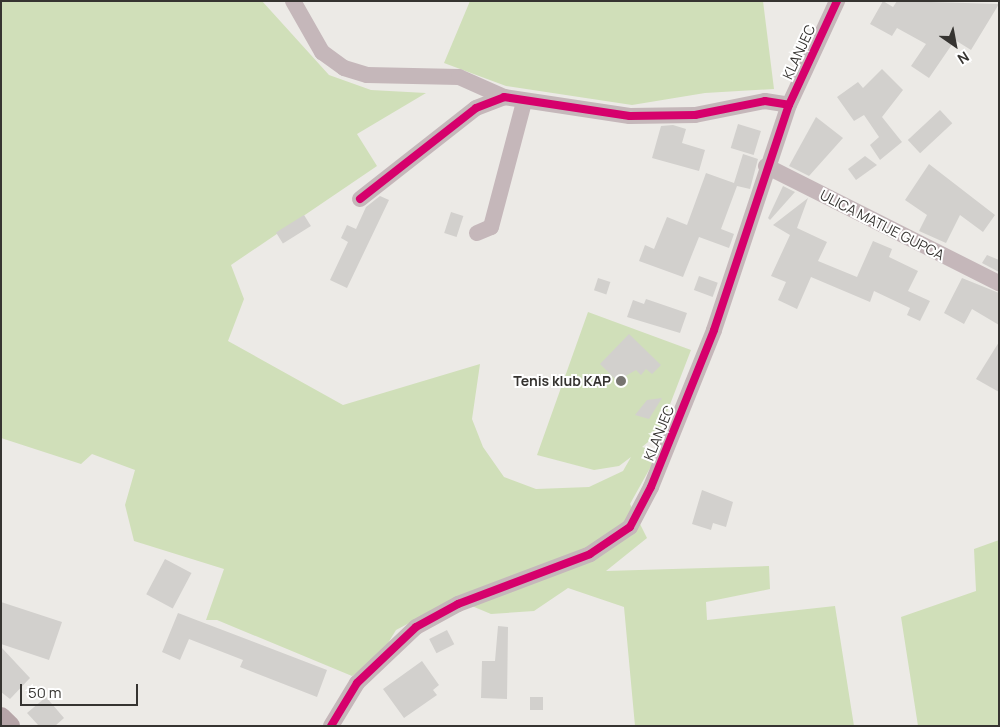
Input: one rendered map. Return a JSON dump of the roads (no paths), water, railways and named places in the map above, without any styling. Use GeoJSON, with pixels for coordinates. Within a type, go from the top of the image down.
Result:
{"type":"FeatureCollection","features":[{"type":"Feature","properties":{"kind":"main road"},"geometry":{"type":"LineString","coordinates":[[1,717],[10,726]]}},
{"type":"Feature","properties":{"kind":"street"},"geometry":{"type":"LineString","coordinates":[[293,1],[322,52],[344,68],[367,75],[459,78],[504,97],[524,102],[630,116],[695,114],[765,101],[789,105]]}},
{"type":"Feature","properties":{"kind":"street","name":"KLANJEC"},"geometry":{"type":"LineString","coordinates":[[331,726],[357,683],[416,627],[458,604],[590,554],[630,526],[651,487],[714,330],[766,166],[789,105],[837,1]]}},
{"type":"Feature","properties":{"kind":"street"},"geometry":{"type":"LineString","coordinates":[[360,199],[476,108],[504,97]]}},
{"type":"Feature","properties":{"kind":"street"},"geometry":{"type":"LineString","coordinates":[[477,233],[491,227],[524,102]]}},
{"type":"Feature","properties":{"kind":"street","name":"ULICA MATIJE GUPCA"},"geometry":{"type":"LineString","coordinates":[[766,166],[999,283]]}},
{"type":"Feature","properties":{"kind":"place","name":"Tenis klub KAP"},"geometry":{"type":"Point","coordinates":[621,381]}}]}
